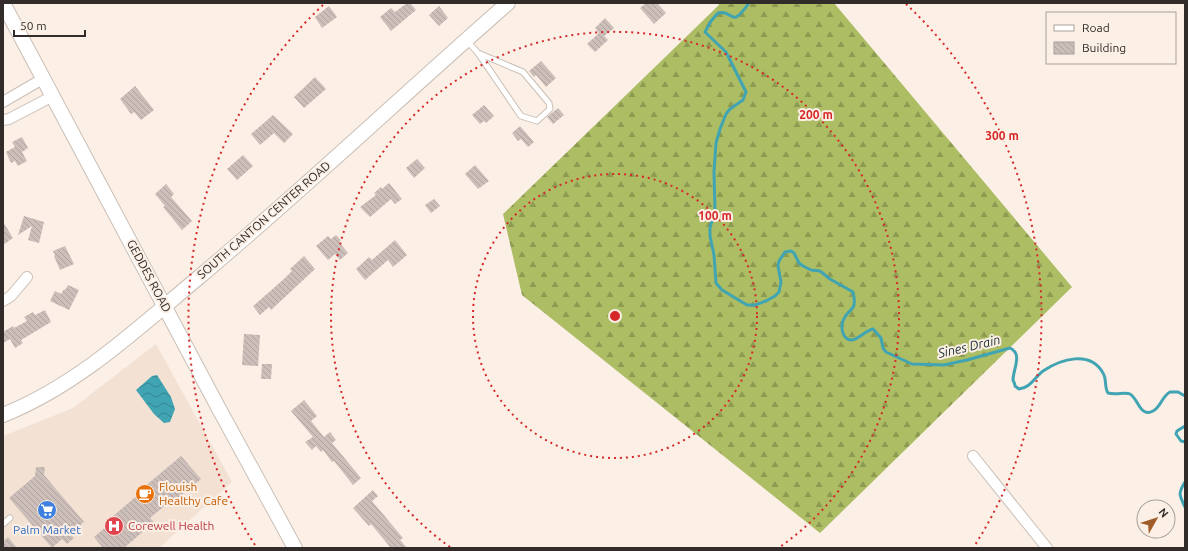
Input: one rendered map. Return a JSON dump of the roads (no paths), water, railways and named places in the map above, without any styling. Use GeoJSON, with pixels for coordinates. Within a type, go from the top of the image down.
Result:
{"type":"FeatureCollection","features":[{"type":"Feature","properties":{"kind":"main road","name":"GEDDES ROAD"},"geometry":{"type":"LineString","coordinates":[[3,3],[295,548]]}},
{"type":"Feature","properties":{"kind":"main road","name":"SOUTH CANTON CENTER ROAD"},"geometry":{"type":"LineString","coordinates":[[3,415],[46,395],[106,355],[222,258],[354,142],[508,3]]}},
{"type":"Feature","properties":{"kind":"street"},"geometry":{"type":"LineString","coordinates":[[3,102],[44,78]]}},
{"type":"Feature","properties":{"kind":"street"},"geometry":{"type":"LineString","coordinates":[[3,120],[9,119],[53,96]]}},
{"type":"Feature","properties":{"kind":"street"},"geometry":{"type":"LineString","coordinates":[[3,301],[10,296],[27,277]]}},
{"type":"Feature","properties":{"kind":"street"},"geometry":{"type":"LineString","coordinates":[[973,456],[1047,548]]}},
{"type":"Feature","properties":{"kind":"lane"},"geometry":{"type":"LineString","coordinates":[[466,40],[478,53],[521,116],[537,121],[550,109],[549,102],[523,72],[478,53]]}},
{"type":"Feature","properties":{"kind":"lane"},"geometry":{"type":"LineString","coordinates":[[3,524],[10,518]]}},
{"type":"Feature","properties":{"kind":"water"},"geometry":{"type":"Polygon","coordinates":[[[157,375],[171,397],[175,409],[170,422],[164,423],[154,414],[136,390],[152,376],[157,375]]]}},
{"type":"Feature","properties":{"kind":"waterway","name":"Sines Drain"},"geometry":{"type":"LineString","coordinates":[[749,3],[743,11],[735,17],[718,13],[711,21],[705,32],[726,52],[746,92],[743,100],[730,109],[726,114],[716,143],[714,172],[715,212],[710,227],[710,236],[714,255],[716,283],[722,290],[747,305],[755,305],[775,296],[779,292],[781,282],[778,266],[779,261],[785,252],[791,251],[794,253],[799,263],[803,266],[811,270],[820,271],[830,279],[853,292],[854,305],[842,323],[842,331],[845,337],[854,340],[873,329],[881,338],[883,348],[886,352],[912,364],[944,365],[1010,348],[1014,351],[1017,358],[1013,380],[1015,386],[1019,389],[1026,387],[1043,371],[1058,363],[1066,360],[1083,359],[1091,361],[1103,373],[1108,393],[1130,394],[1145,412],[1156,409],[1165,396],[1170,392],[1178,392],[1185,396]]}},
{"type":"Feature","properties":{"kind":"waterway","name":"Sines Drain"},"geometry":{"type":"LineString","coordinates":[[1185,426],[1177,431],[1176,434],[1181,441],[1185,442]]}},
{"type":"Feature","properties":{"kind":"waterway","name":"Sines Drain"},"geometry":{"type":"LineString","coordinates":[[1185,482],[1180,494],[1181,500],[1185,507]]}},
{"type":"Feature","properties":{"kind":"place","name":"Flouish Healthy Cafe"},"geometry":{"type":"Point","coordinates":[145,494]}},
{"type":"Feature","properties":{"kind":"place","name":"Palm Market"},"geometry":{"type":"Point","coordinates":[47,510]}},
{"type":"Feature","properties":{"kind":"place","name":"Corewell Health"},"geometry":{"type":"Point","coordinates":[114,526]}}]}
